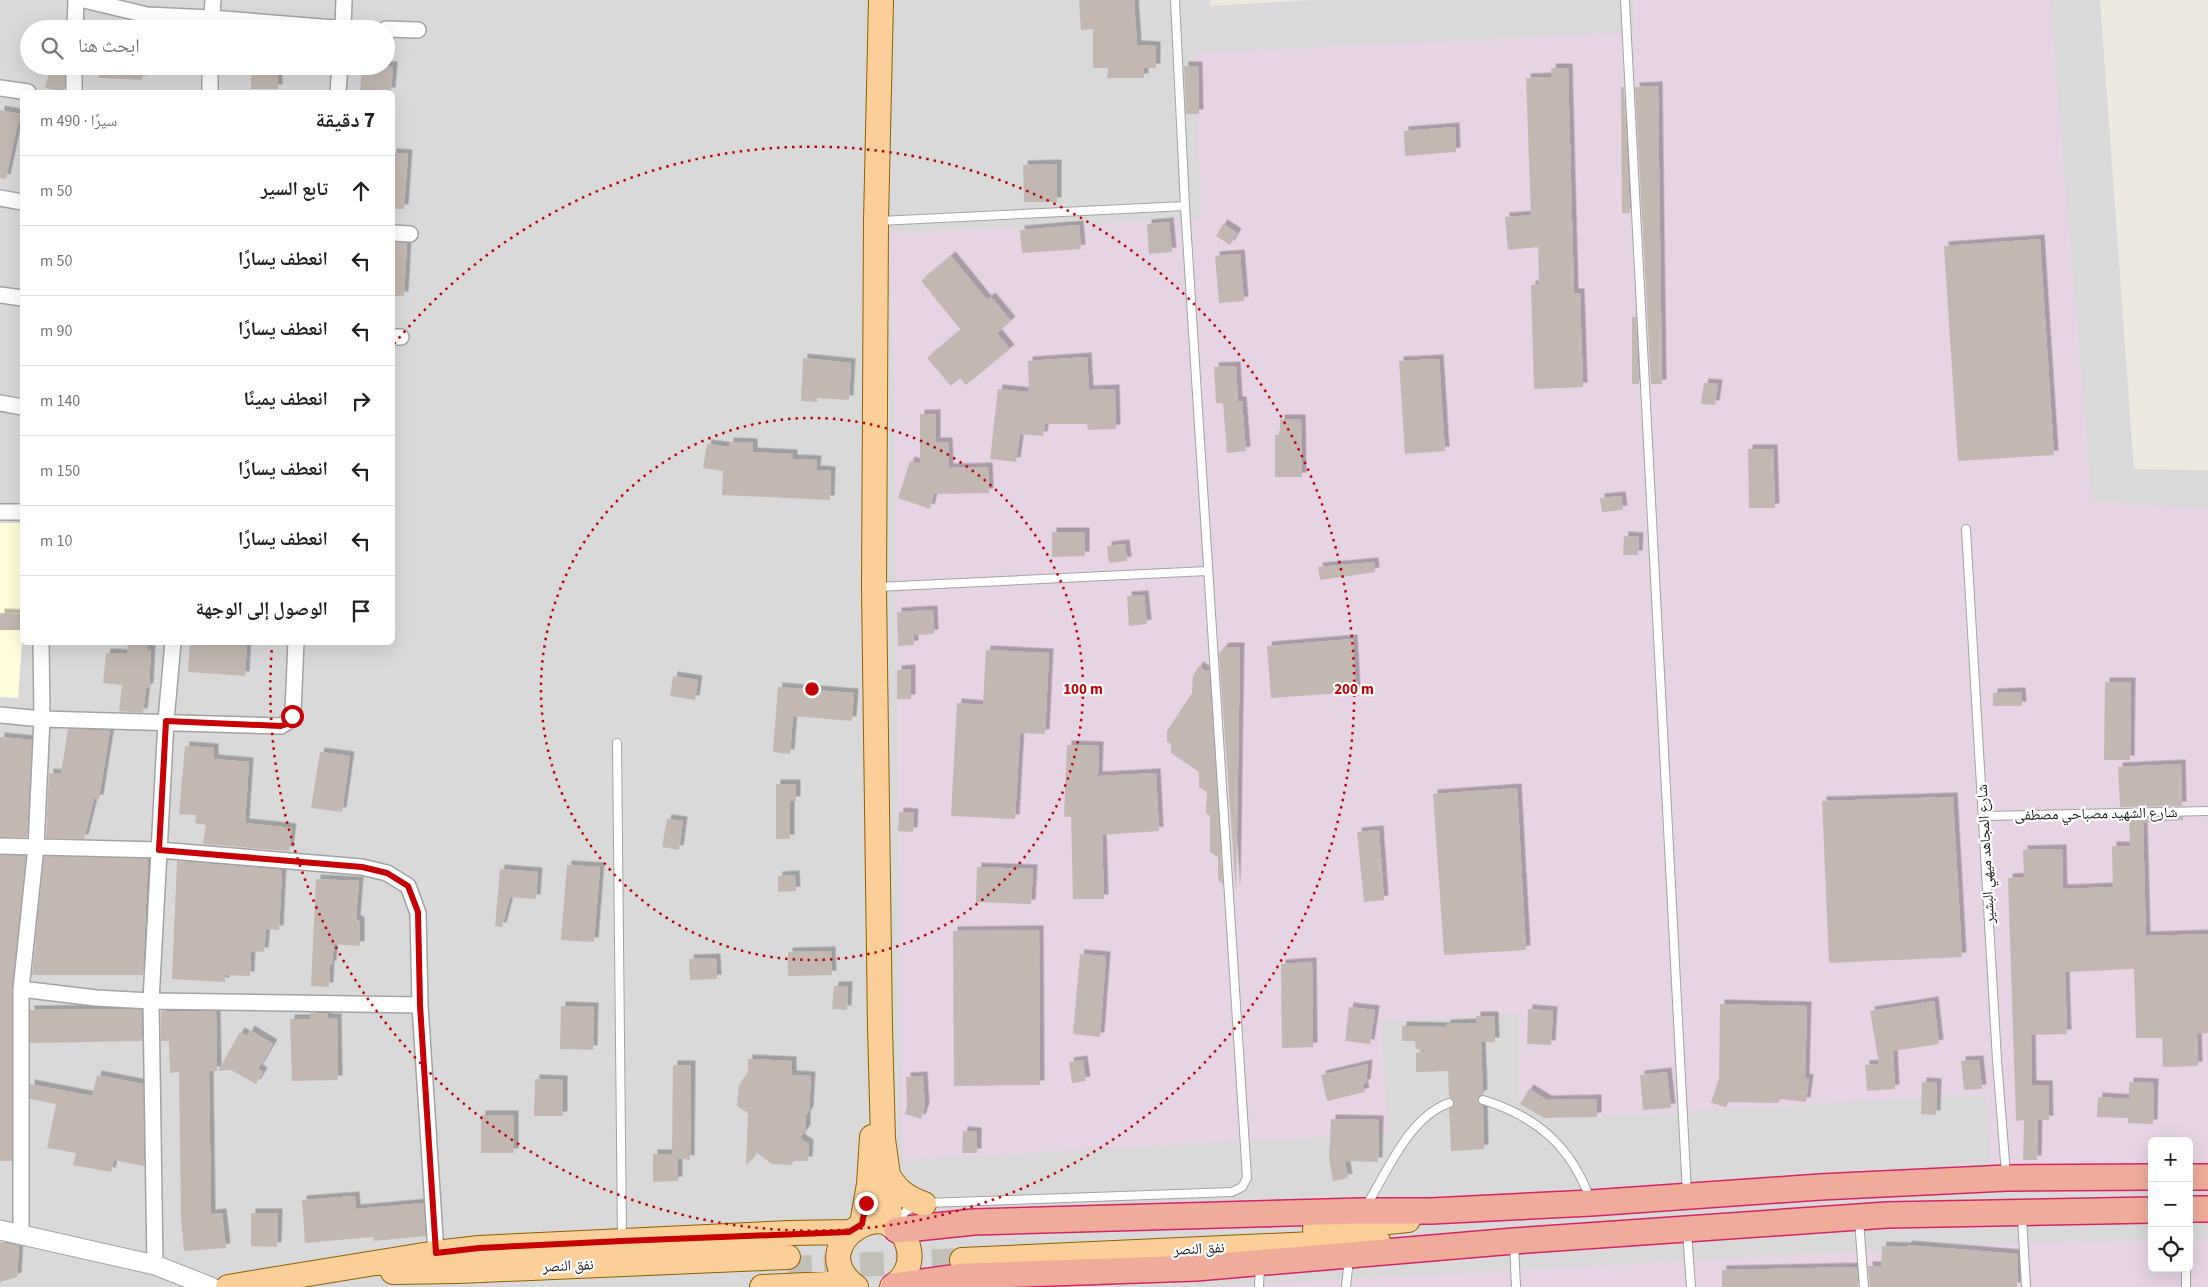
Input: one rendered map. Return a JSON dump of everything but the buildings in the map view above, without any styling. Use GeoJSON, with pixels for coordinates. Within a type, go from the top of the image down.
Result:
{"type":"FeatureCollection","features":[{"type":"Feature","properties":{"kind":"highway"},"geometry":{"type":"LineString","coordinates":[[894,1228],[974,1222],[1362,1211],[1431,1211],[1591,1203],[1820,1187],[2007,1178],[2148,1177]]}},
{"type":"Feature","properties":{"kind":"highway"},"geometry":{"type":"LineString","coordinates":[[2193,1177],[2208,1177]]}},
{"type":"Feature","properties":{"kind":"highway"},"geometry":{"type":"LineString","coordinates":[[1820,1187],[1821,1221]]}},
{"type":"Feature","properties":{"kind":"highway"},"geometry":{"type":"LineString","coordinates":[[1591,1203],[1599,1235]]}},
{"type":"Feature","properties":{"kind":"highway"},"geometry":{"type":"LineString","coordinates":[[2193,1209],[2208,1209]]}},
{"type":"Feature","properties":{"kind":"highway"},"geometry":{"type":"LineString","coordinates":[[893,1286],[965,1276],[1260,1275],[1349,1256],[1514,1241],[1887,1215],[2148,1210]]}},
{"type":"Feature","properties":{"kind":"main road"},"geometry":{"type":"LineString","coordinates":[[881,0],[876,221],[874,588],[883,1139],[894,1228]]}},
{"type":"Feature","properties":{"kind":"main road"},"geometry":{"type":"LineString","coordinates":[[855,1286],[844,1275],[840,1264],[841,1247],[856,1228],[869,1184],[880,1028]]}},
{"type":"Feature","properties":{"kind":"main road"},"geometry":{"type":"LineString","coordinates":[[888,1175],[900,1192],[924,1204]]}},
{"type":"Feature","properties":{"kind":"main road","name":"نفق النصر"},"geometry":{"type":"LineString","coordinates":[[1431,1211],[1403,1221],[1303,1230],[1118,1241],[962,1254],[1399,1240],[1413,1242],[1434,1249]]}},
{"type":"Feature","properties":{"kind":"main road"},"geometry":{"type":"LineString","coordinates":[[228,1287],[436,1253],[479,1248],[856,1228],[876,1222],[894,1228],[904,1237],[910,1254],[906,1272],[893,1286]]}},
{"type":"Feature","properties":{"kind":"main road","name":"نفق النصر"},"geometry":{"type":"LineString","coordinates":[[349,1267],[399,1272],[444,1272],[788,1262],[408,1287]]}},
{"type":"Feature","properties":{"kind":"main road"},"geometry":{"type":"LineString","coordinates":[[762,1287],[855,1286]]}},
{"type":"Feature","properties":{"kind":"street"},"geometry":{"type":"LineString","coordinates":[[75,20],[76,0]]}},
{"type":"Feature","properties":{"kind":"street"},"geometry":{"type":"LineString","coordinates":[[84,0],[147,15],[187,20]]}},
{"type":"Feature","properties":{"kind":"street"},"geometry":{"type":"LineString","coordinates":[[211,20],[213,0]]}},
{"type":"Feature","properties":{"kind":"street"},"geometry":{"type":"LineString","coordinates":[[343,20],[344,0]]}},
{"type":"Feature","properties":{"kind":"street"},"geometry":{"type":"LineString","coordinates":[[395,29],[418,30]]}},
{"type":"Feature","properties":{"kind":"street"},"geometry":{"type":"LineString","coordinates":[[74,75],[74,90]]}},
{"type":"Feature","properties":{"kind":"street"},"geometry":{"type":"LineString","coordinates":[[210,75],[210,90]]}},
{"type":"Feature","properties":{"kind":"street"},"geometry":{"type":"LineString","coordinates":[[338,90],[339,75]]}},
{"type":"Feature","properties":{"kind":"street"},"geometry":{"type":"LineString","coordinates":[[0,88],[20,91]]}},
{"type":"Feature","properties":{"kind":"street"},"geometry":{"type":"LineString","coordinates":[[0,198],[20,202]]}},
{"type":"Feature","properties":{"kind":"street"},"geometry":{"type":"LineString","coordinates":[[395,233],[410,234]]}},
{"type":"Feature","properties":{"kind":"street"},"geometry":{"type":"LineString","coordinates":[[0,295],[20,298]]}},
{"type":"Feature","properties":{"kind":"street"},"geometry":{"type":"LineString","coordinates":[[0,403],[20,407]]}},
{"type":"Feature","properties":{"kind":"street"},"geometry":{"type":"LineString","coordinates":[[0,512],[20,512]]}},
{"type":"Feature","properties":{"kind":"street"},"geometry":{"type":"LineString","coordinates":[[21,1234],[21,989],[36,847],[42,719],[41,645]]}},
{"type":"Feature","properties":{"kind":"street"},"geometry":{"type":"LineString","coordinates":[[155,1265],[151,1001],[166,721],[174,645]]}},
{"type":"Feature","properties":{"kind":"street"},"geometry":{"type":"LineString","coordinates":[[0,715],[42,719],[166,721],[281,726],[287,724],[293,711],[296,645]]}},
{"type":"Feature","properties":{"kind":"street"},"geometry":{"type":"LineString","coordinates":[[0,846],[159,850],[362,867],[387,873],[408,886],[418,912],[420,1005],[436,1253]]}},
{"type":"Feature","properties":{"kind":"street"},"geometry":{"type":"LineString","coordinates":[[21,989],[96,998],[151,1001],[420,1005]]}},
{"type":"Feature","properties":{"kind":"street"},"geometry":{"type":"LineString","coordinates":[[0,1230],[155,1265],[211,1287]]}},
{"type":"Feature","properties":{"kind":"lane"},"geometry":{"type":"LineString","coordinates":[[894,1228],[897,1221],[906,1211],[924,1204],[1232,1192],[1238,1190],[1245,1183],[1247,1173],[1207,572],[1185,206],[1175,0]]}},
{"type":"Feature","properties":{"kind":"lane"},"geometry":{"type":"LineString","coordinates":[[1625,0],[1688,1196]]}},
{"type":"Feature","properties":{"kind":"lane"},"geometry":{"type":"LineString","coordinates":[[876,221],[1185,206]]}},
{"type":"Feature","properties":{"kind":"lane","name":"شارع المجاهد ميهي البشير"},"geometry":{"type":"LineString","coordinates":[[1966,529],[1997,1050],[2007,1178]]}},
{"type":"Feature","properties":{"kind":"lane"},"geometry":{"type":"LineString","coordinates":[[874,588],[1207,572]]}},
{"type":"Feature","properties":{"kind":"lane"},"geometry":{"type":"LineString","coordinates":[[617,743],[622,1241]]}},
{"type":"Feature","properties":{"kind":"lane","name":"شارع الشهيد مصباحي مصطفى"},"geometry":{"type":"LineString","coordinates":[[1984,816],[2208,811]]}},
{"type":"Feature","properties":{"kind":"lane"},"geometry":{"type":"LineString","coordinates":[[1483,1100],[1520,1114],[1551,1136],[1576,1167],[1591,1203]]}},
{"type":"Feature","properties":{"kind":"lane"},"geometry":{"type":"LineString","coordinates":[[1362,1211],[1411,1133],[1434,1110],[1449,1103]]}},
{"type":"Feature","properties":{"kind":"lane"},"geometry":{"type":"LineString","coordinates":[[2022,1212],[2026,1287]]}},
{"type":"Feature","properties":{"kind":"lane"},"geometry":{"type":"LineString","coordinates":[[1859,1218],[1864,1287]]}},
{"type":"Feature","properties":{"kind":"lane"},"geometry":{"type":"LineString","coordinates":[[1687,1230],[1690,1287]]}},
{"type":"Feature","properties":{"kind":"lane"},"geometry":{"type":"LineString","coordinates":[[1514,1241],[1516,1287]]}},
{"type":"Feature","properties":{"kind":"lane"},"geometry":{"type":"LineString","coordinates":[[1346,1287],[1349,1256]]}},
{"type":"Feature","properties":{"kind":"lane"},"geometry":{"type":"LineString","coordinates":[[2186,1272],[2186,1287]]}},
{"type":"Feature","properties":{"kind":"shaded area"},"geometry":{"type":"Polygon","coordinates":[[[0,0],[1210,0],[1210,6],[1311,0],[2100,0],[2134,469],[2208,470],[2208,1287],[0,1287],[0,0]]]}},
{"type":"Feature","properties":{"kind":"shaded area"},"geometry":{"type":"Polygon","coordinates":[[[1633,0],[2050,0],[2092,501],[2208,509],[2208,1165],[2193,1165],[2193,1137],[2148,1137],[2148,1165],[1991,1166],[1986,1094],[1556,1119],[1519,1098],[1519,1014],[1380,1022],[1389,1133],[902,1160],[894,384],[888,233],[1201,219],[1195,53],[1635,32],[1633,0]]]}},
{"type":"Feature","properties":{"kind":"shaded area"},"geometry":{"type":"Polygon","coordinates":[[[0,523],[20,523],[20,645],[22,645],[18,698],[0,697],[0,523]]]}},
{"type":"Feature","properties":{"kind":"shaded area"},"geometry":{"type":"Polygon","coordinates":[[[2193,1239],[2208,1239],[2208,1287],[1199,1287],[2024,1243],[2148,1240],[2148,1272],[2193,1272],[2193,1239]]]}},
{"type":"Feature","properties":{"kind":"tunnel"},"geometry":{"type":"LineString","coordinates":[[788,1268],[962,1260]]}},
{"type":"Feature","properties":{"kind":"route"},"geometry":{"type":"LineString","coordinates":[[292,716],[287,724],[281,726],[166,721],[159,850],[362,867],[387,873],[408,886],[418,912],[420,1005],[436,1253],[479,1248],[789,1233],[849,1232],[862,1224],[866,1203]]}}]}
